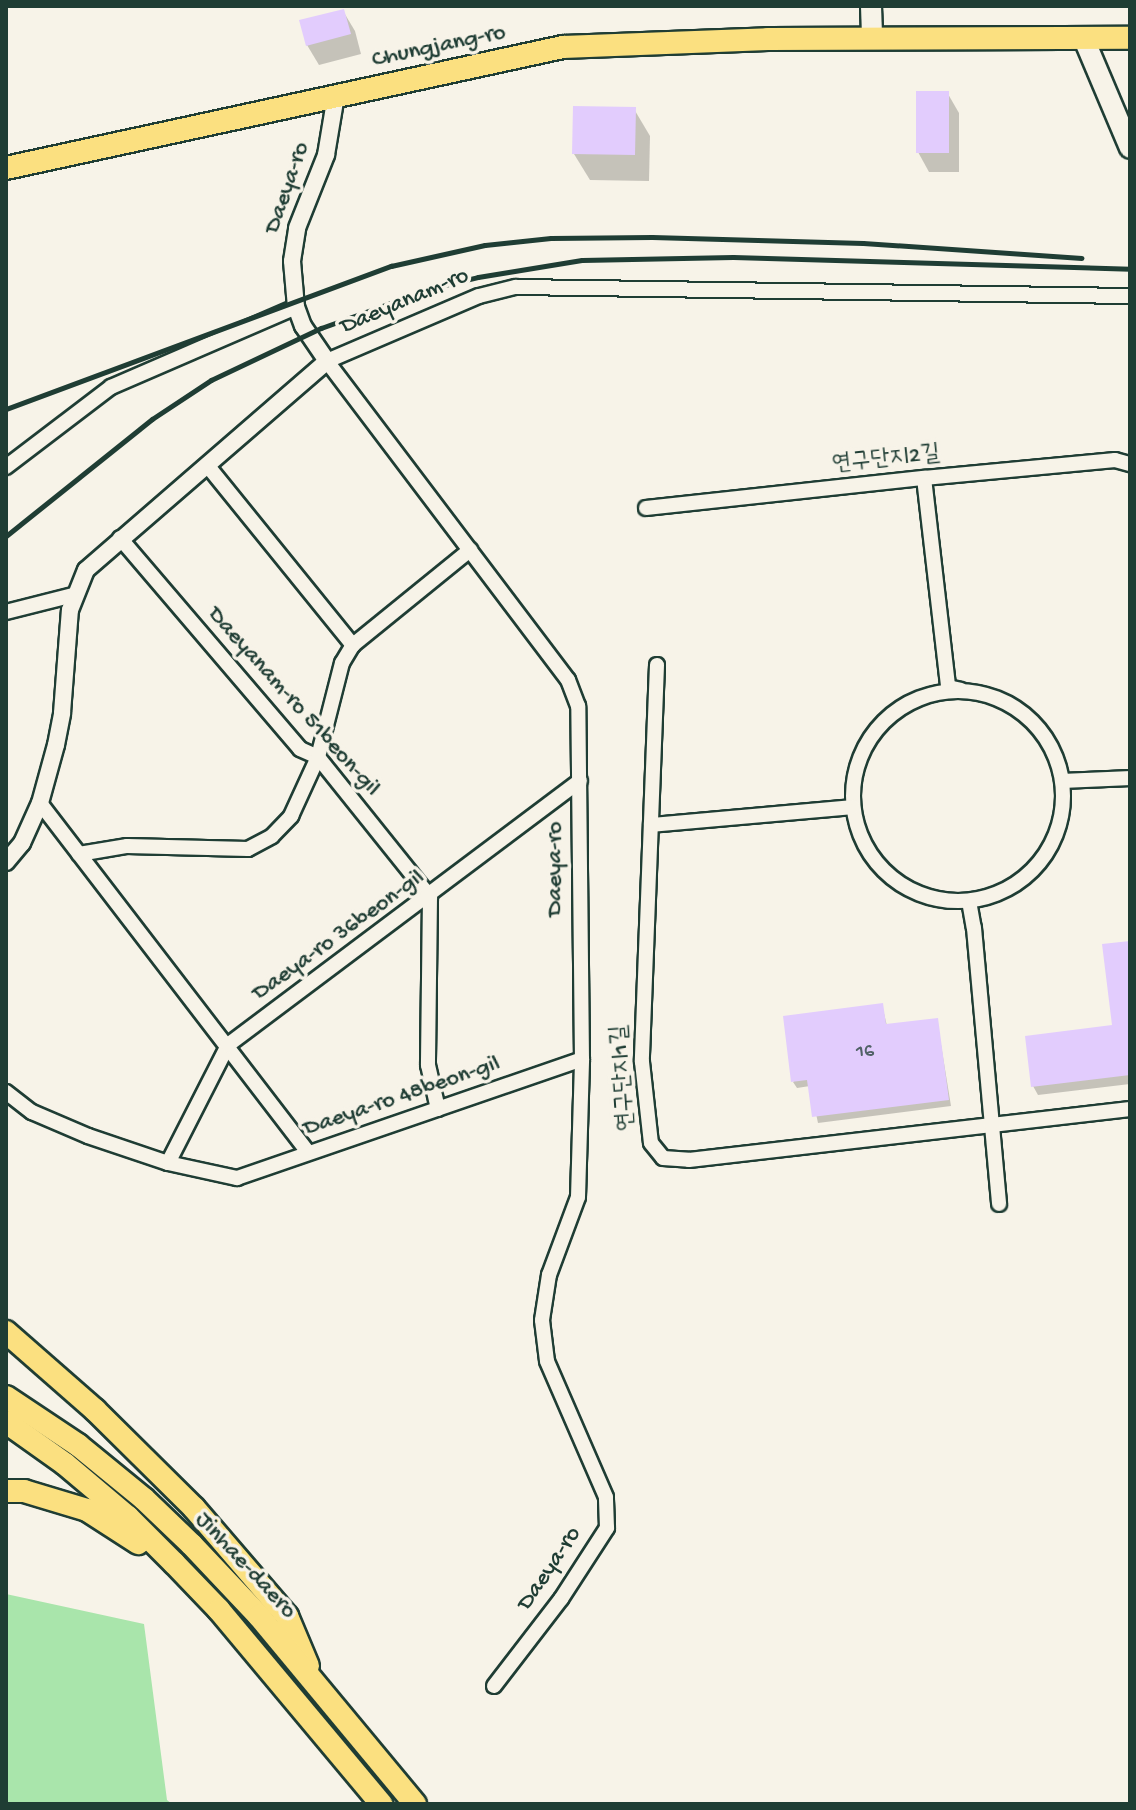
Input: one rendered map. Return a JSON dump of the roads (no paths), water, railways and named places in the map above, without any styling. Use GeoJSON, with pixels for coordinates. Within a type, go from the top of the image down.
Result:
{"type":"FeatureCollection","features":[{"type":"Feature","properties":{"kind":"main road"},"geometry":{"type":"LineString","coordinates":[[871,6],[872,39]]}},
{"type":"Feature","properties":{"kind":"main road","name":"Chungjang-ro"},"geometry":{"type":"LineString","coordinates":[[6,168],[563,47],[872,39],[1130,38]]}},
{"type":"Feature","properties":{"kind":"main road"},"geometry":{"type":"LineString","coordinates":[[1084,39],[1130,148]]}},
{"type":"Feature","properties":{"kind":"main road"},"geometry":{"type":"LineString","coordinates":[[6,1332],[95,1410],[219,1536],[287,1616],[318,1690]]}},
{"type":"Feature","properties":{"kind":"main road","name":"Jinhae-daero"},"geometry":{"type":"LineString","coordinates":[[6,1397],[78,1445],[144,1499],[259,1616],[411,1799]]}},
{"type":"Feature","properties":{"kind":"main road","name":"Jinhae-daero"},"geometry":{"type":"LineString","coordinates":[[6,1422],[65,1464],[128,1517],[219,1610],[381,1804]]}},
{"type":"Feature","properties":{"kind":"main road"},"geometry":{"type":"LineString","coordinates":[[6,1491],[24,1491],[54,1498],[105,1519],[219,1610]]}},
{"type":"Feature","properties":{"kind":"street","name":"Daeya-ro"},"geometry":{"type":"LineString","coordinates":[[336,95],[326,155],[293,246],[291,282],[303,326],[572,688],[579,722],[582,1059],[578,1197],[549,1275],[542,1320],[547,1361],[606,1497],[607,1528],[561,1599],[494,1686]]}},
{"type":"Feature","properties":{"kind":"street","name":"Daeyanam-ro"},"geometry":{"type":"LineString","coordinates":[[6,862],[22,843],[40,803],[62,713],[73,595],[86,570],[327,361],[479,296],[516,287],[1130,296]]}},
{"type":"Feature","properties":{"kind":"street"},"geometry":{"type":"LineString","coordinates":[[6,467],[111,387],[296,307]]}},
{"type":"Feature","properties":{"kind":"street","name":"연구단지2길"},"geometry":{"type":"LineString","coordinates":[[646,508],[1115,460],[1130,464]]}},
{"type":"Feature","properties":{"kind":"street"},"geometry":{"type":"LineString","coordinates":[[207,465],[353,645]]}},
{"type":"Feature","properties":{"kind":"street"},"geometry":{"type":"LineString","coordinates":[[924,478],[948,687],[992,695],[1029,718],[1055,753],[1063,781],[1063,815],[1051,847],[1037,865],[1002,892],[969,901],[936,899],[905,888],[879,867],[861,839],[852,807],[853,777],[858,762],[863,748],[881,723],[904,704],[932,693],[962,690]]}},
{"type":"Feature","properties":{"kind":"street","name":"Daeyanam-ro 51beon-gil"},"geometry":{"type":"LineString","coordinates":[[120,538],[300,749],[318,757],[430,897]]}},
{"type":"Feature","properties":{"kind":"street"},"geometry":{"type":"LineString","coordinates":[[79,854],[127,846],[248,849],[272,836],[291,816],[318,757],[342,663],[353,645],[470,550]]}},
{"type":"Feature","properties":{"kind":"street"},"geometry":{"type":"LineString","coordinates":[[6,612],[73,595]]}},
{"type":"Feature","properties":{"kind":"street","name":"연구단지1길"},"geometry":{"type":"LineString","coordinates":[[657,665],[642,1062],[651,1143],[663,1158],[689,1160],[1130,1109]]}},
{"type":"Feature","properties":{"kind":"street"},"geometry":{"type":"LineString","coordinates":[[1063,781],[1130,778]]}},
{"type":"Feature","properties":{"kind":"street","name":"Daeya-ro 36beon-gil"},"geometry":{"type":"LineString","coordinates":[[168,1163],[228,1045],[430,897],[580,781]]}},
{"type":"Feature","properties":{"kind":"street"},"geometry":{"type":"LineString","coordinates":[[40,803],[308,1152]]}},
{"type":"Feature","properties":{"kind":"street"},"geometry":{"type":"LineString","coordinates":[[651,825],[852,807]]}},
{"type":"Feature","properties":{"kind":"street"},"geometry":{"type":"LineString","coordinates":[[430,897],[428,1065],[438,1109]]}},
{"type":"Feature","properties":{"kind":"street"},"geometry":{"type":"LineString","coordinates":[[969,901],[994,1126],[999,1204]]}},
{"type":"Feature","properties":{"kind":"street","name":"Daeya-ro 48beon-gil"},"geometry":{"type":"LineString","coordinates":[[168,1163],[237,1178],[582,1059]]}},
{"type":"Feature","properties":{"kind":"street"},"geometry":{"type":"LineString","coordinates":[[6,1092],[32,1112],[168,1163]]}},
{"type":"Feature","properties":{"kind":"railway"},"geometry":{"type":"LineString","coordinates":[[6,409],[391,266],[485,245],[551,238],[652,237],[863,243],[1081,258]]}},
{"type":"Feature","properties":{"kind":"railway"},"geometry":{"type":"LineString","coordinates":[[6,536],[152,419],[211,380],[321,328],[432,288],[478,277],[582,260],[733,257],[1130,269]]}}]}
